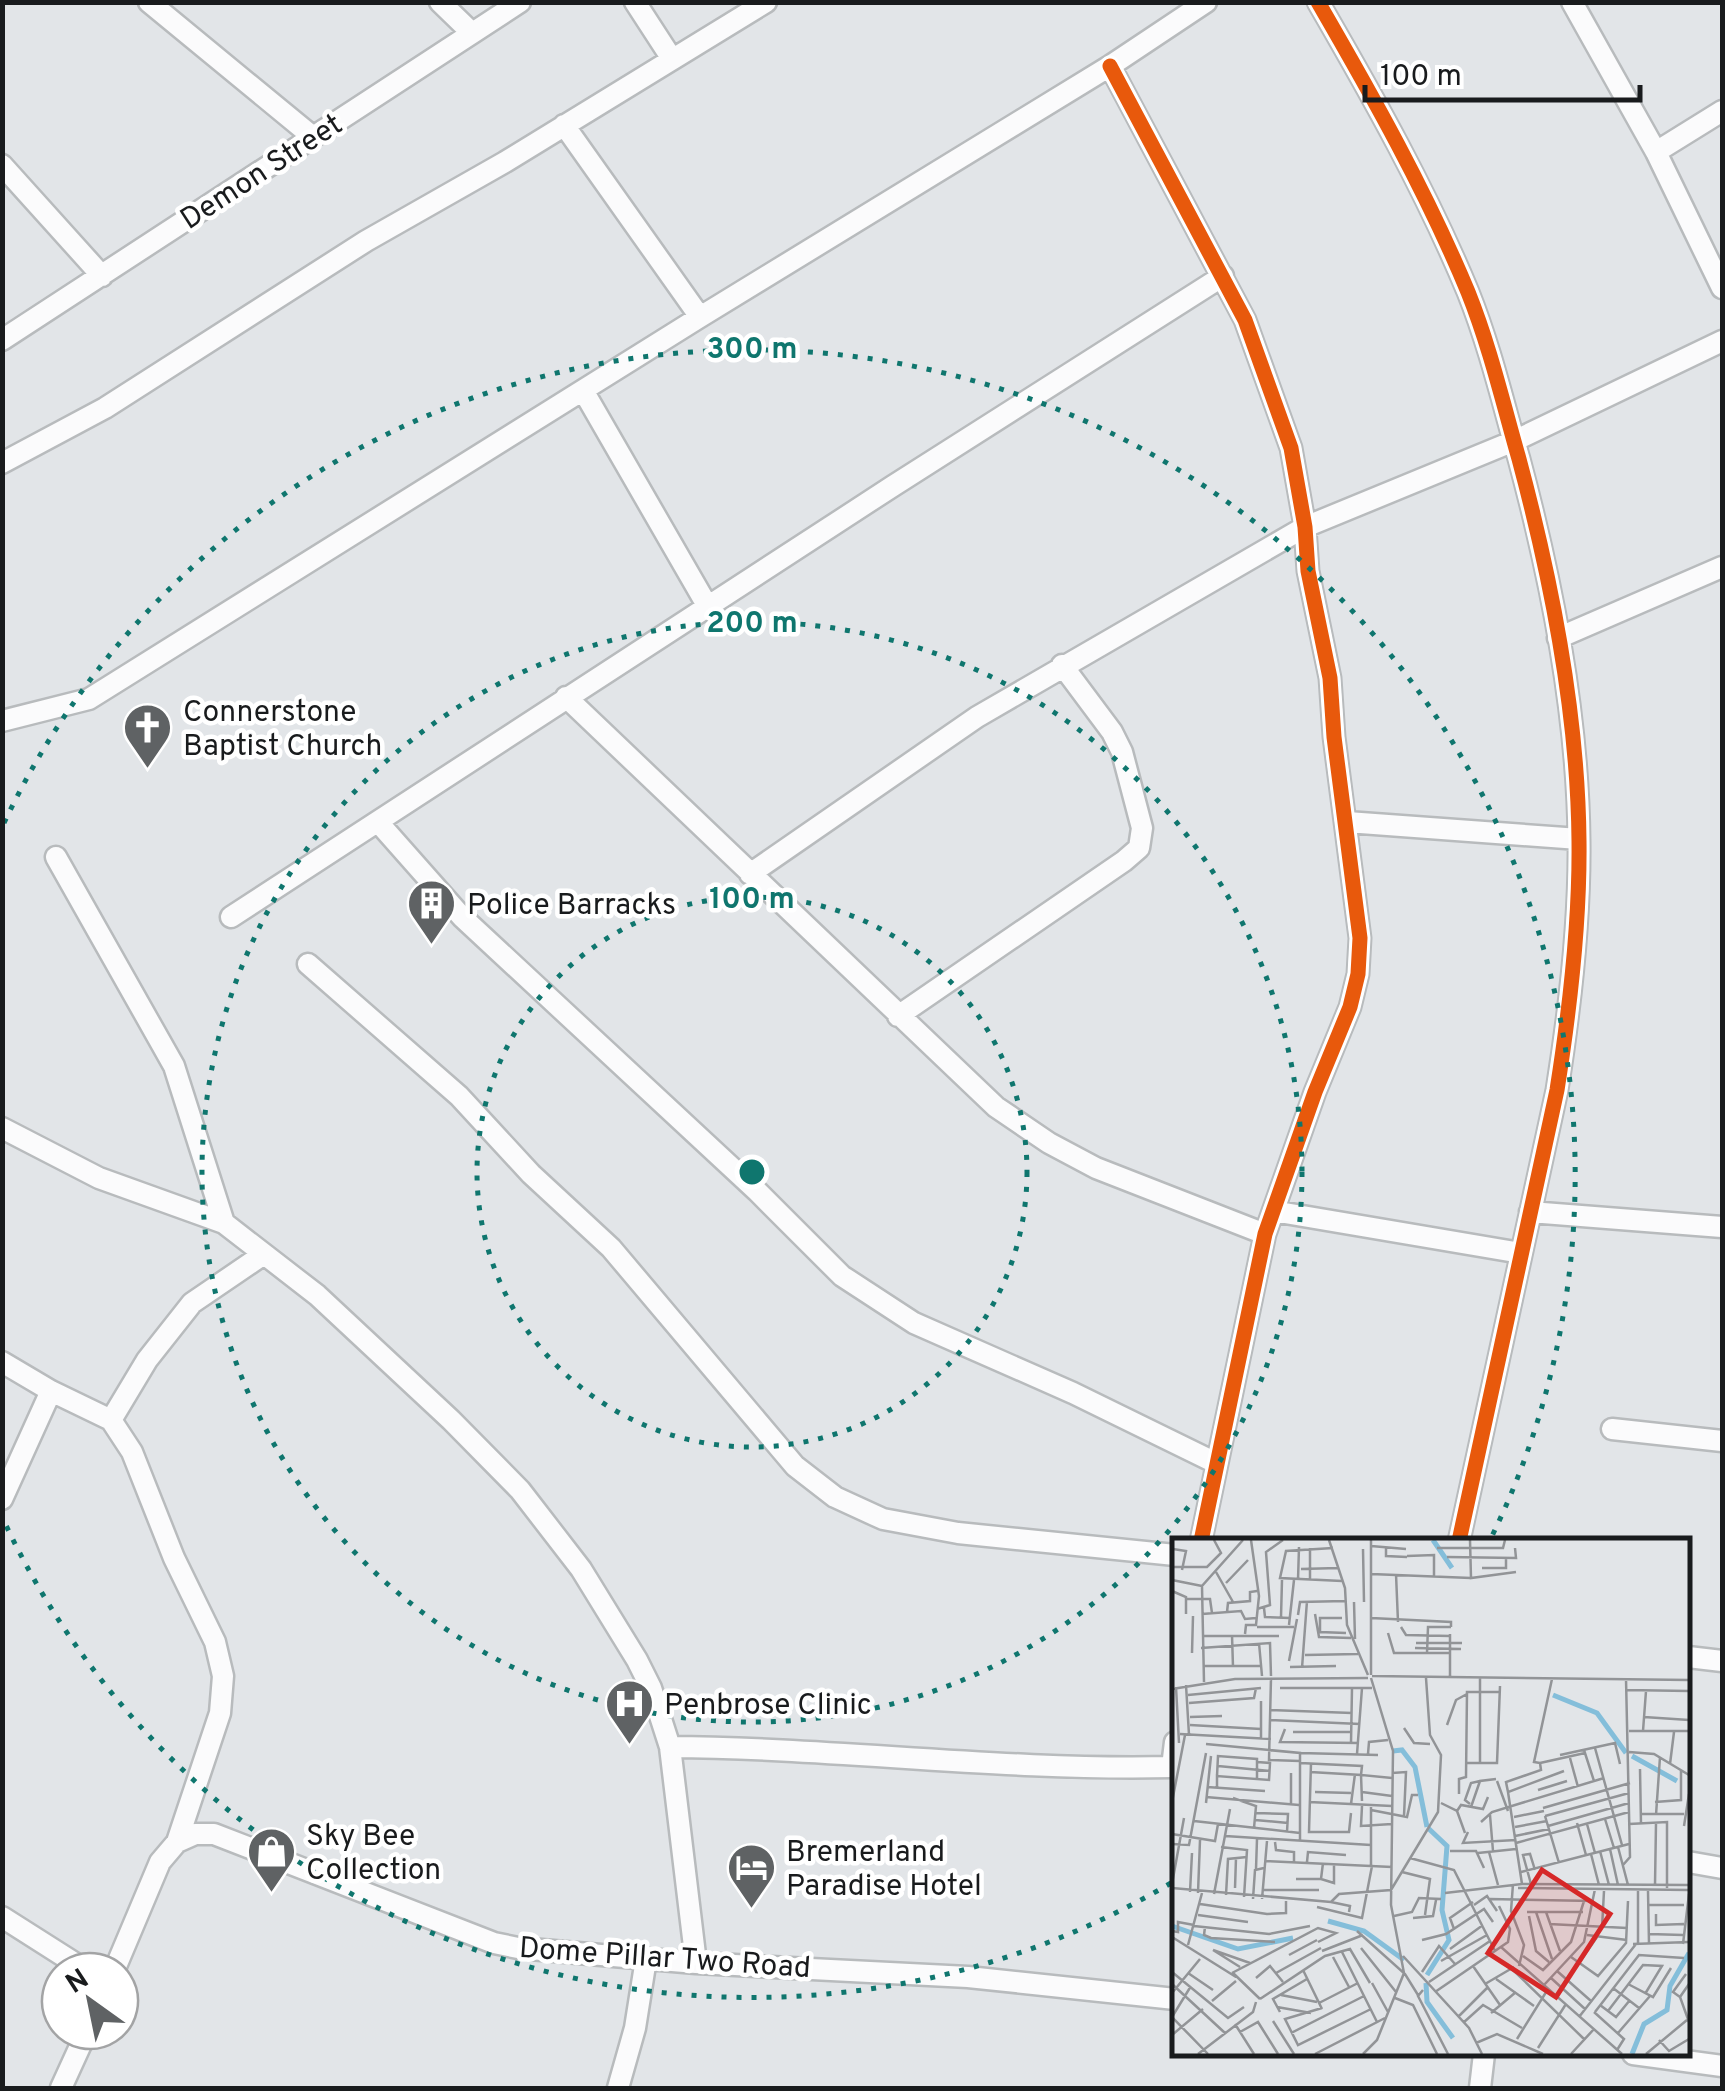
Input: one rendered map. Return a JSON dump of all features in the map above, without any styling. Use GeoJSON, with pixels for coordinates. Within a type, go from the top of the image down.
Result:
{"type":"FeatureCollection","features":[{"type":"Feature","properties":{"kind":"street"},"geometry":{"type":"LineString","coordinates":[[150,2],[313,137]]}},
{"type":"Feature","properties":{"kind":"street"},"geometry":{"type":"LineString","coordinates":[[440,2],[472,33]]}},
{"type":"Feature","properties":{"kind":"street","name":"Demon Street"},"geometry":{"type":"LineString","coordinates":[[2,340],[520,2]]}},
{"type":"Feature","properties":{"kind":"street"},"geometry":{"type":"LineString","coordinates":[[635,2],[672,59]]}},
{"type":"Feature","properties":{"kind":"street"},"geometry":{"type":"LineString","coordinates":[[2,463],[105,408],[366,241],[766,2]]}},
{"type":"Feature","properties":{"kind":"street"},"geometry":{"type":"LineString","coordinates":[[2,721],[89,699],[1110,66],[1206,2]]}},
{"type":"Feature","properties":{"kind":"street"},"geometry":{"type":"LineString","coordinates":[[1318,2],[1392,131],[1438,223],[1494,363],[1536,526],[1558,638],[1577,787],[1579,839],[1569,1015],[1557,1090],[1459,1538]]}},
{"type":"Feature","properties":{"kind":"street"},"geometry":{"type":"LineString","coordinates":[[1572,2],[1656,152],[1722,288]]}},
{"type":"Feature","properties":{"kind":"street"},"geometry":{"type":"LineString","coordinates":[[1110,66],[1223,276],[1271,386],[1291,448],[1305,527],[1308,571],[1330,678],[1360,938],[1358,974],[1346,1018],[1315,1092],[1265,1234],[1202,1538]]}},
{"type":"Feature","properties":{"kind":"street"},"geometry":{"type":"LineString","coordinates":[[1656,152],[1722,110]]}},
{"type":"Feature","properties":{"kind":"street"},"geometry":{"type":"LineString","coordinates":[[564,125],[700,317]]}},
{"type":"Feature","properties":{"kind":"street"},"geometry":{"type":"LineString","coordinates":[[2,165],[102,276]]}},
{"type":"Feature","properties":{"kind":"street"},"geometry":{"type":"LineString","coordinates":[[231,917],[1223,276]]}},
{"type":"Feature","properties":{"kind":"street"},"geometry":{"type":"LineString","coordinates":[[750,874],[977,717],[1305,527],[1514,441],[1722,341]]}},
{"type":"Feature","properties":{"kind":"street"},"geometry":{"type":"LineString","coordinates":[[584,392],[708,607]]}},
{"type":"Feature","properties":{"kind":"street"},"geometry":{"type":"LineString","coordinates":[[1558,638],[1722,567]]}},
{"type":"Feature","properties":{"kind":"street"},"geometry":{"type":"LineString","coordinates":[[898,1016],[1139,848],[1142,828],[1122,752],[1112,732],[1062,665]]}},
{"type":"Feature","properties":{"kind":"street"},"geometry":{"type":"LineString","coordinates":[[566,697],[996,1107],[1049,1143],[1148,1191],[1265,1234]]}},
{"type":"Feature","properties":{"kind":"street"},"geometry":{"type":"LineString","coordinates":[[378,822],[462,916],[757,1191],[842,1276],[914,1323],[1073,1393],[1216,1463]]}},
{"type":"Feature","properties":{"kind":"street"},"geometry":{"type":"LineString","coordinates":[[1347,822],[1579,839]]}},
{"type":"Feature","properties":{"kind":"street"},"geometry":{"type":"LineString","coordinates":[[56,858],[174,1066],[224,1224]]}},
{"type":"Feature","properties":{"kind":"street"},"geometry":{"type":"LineString","coordinates":[[308,964],[459,1096],[531,1174],[611,1248],[795,1466],[835,1497],[883,1519],[958,1533],[1172,1555]]}},
{"type":"Feature","properties":{"kind":"street"},"geometry":{"type":"LineString","coordinates":[[2,1128],[99,1178],[224,1224],[316,1295],[438,1407],[520,1490],[558,1536],[651,1688],[670,1747],[696,1963]]}},
{"type":"Feature","properties":{"kind":"street"},"geometry":{"type":"LineString","coordinates":[[1273,1211],[1521,1253]]}},
{"type":"Feature","properties":{"kind":"street"},"geometry":{"type":"LineString","coordinates":[[1530,1212],[1722,1227]]}},
{"type":"Feature","properties":{"kind":"street"},"geometry":{"type":"LineString","coordinates":[[111,1420],[147,1360],[192,1303],[264,1254]]}},
{"type":"Feature","properties":{"kind":"street"},"geometry":{"type":"LineString","coordinates":[[2,1362],[111,1420],[132,1452],[174,1558],[216,1642],[223,1676],[220,1713],[177,1842],[160,1862],[122,1951]]}},
{"type":"Feature","properties":{"kind":"street"},"geometry":{"type":"LineString","coordinates":[[2,1499],[51,1391]]}},
{"type":"Feature","properties":{"kind":"street"},"geometry":{"type":"LineString","coordinates":[[1612,1429],[1722,1441]]}},
{"type":"Feature","properties":{"kind":"street"},"geometry":{"type":"LineString","coordinates":[[1690,1657],[1722,1662]]}},
{"type":"Feature","properties":{"kind":"street"},"geometry":{"type":"LineString","coordinates":[[670,1747],[773,1748],[1065,1768],[1172,1767]]}},
{"type":"Feature","properties":{"kind":"street","name":"Dome Pillar Two Road"},"geometry":{"type":"LineString","coordinates":[[177,1842],[195,1834],[214,1834],[494,1943],[696,1963],[951,1976],[1172,1999]]}},
{"type":"Feature","properties":{"kind":"street"},"geometry":{"type":"LineString","coordinates":[[1690,1862],[1722,1868]]}},
{"type":"Feature","properties":{"kind":"street"},"geometry":{"type":"LineString","coordinates":[[2,1917],[56,1951]]}},
{"type":"Feature","properties":{"kind":"street"},"geometry":{"type":"LineString","coordinates":[[618,2088],[635,2028],[646,1959]]}},
{"type":"Feature","properties":{"kind":"street"},"geometry":{"type":"LineString","coordinates":[[61,2088],[78,2051]]}},
{"type":"Feature","properties":{"kind":"street"},"geometry":{"type":"LineString","coordinates":[[1480,2088],[1484,2056]]}},
{"type":"Feature","properties":{"kind":"street"},"geometry":{"type":"LineString","coordinates":[[1648,2056],[1722,2066]]}},
{"type":"Feature","properties":{"kind":"cycle path"},"geometry":{"type":"LineString","coordinates":[[1318,2],[1417,181],[1476,313],[1502,396],[1542,553],[1561,648],[1574,745],[1578,903],[1562,1059],[1460,1538]]}},
{"type":"Feature","properties":{"kind":"cycle path"},"geometry":{"type":"LineString","coordinates":[[1110,66],[1245,320],[1291,448],[1305,527],[1308,571],[1330,678],[1360,938],[1358,974],[1350,1007],[1265,1234],[1202,1538]]}},
{"type":"Feature","properties":{"kind":"place","name":"Connerstone Baptist Church"},"geometry":{"type":"Point","coordinates":[148,770]}},
{"type":"Feature","properties":{"kind":"place","name":"Police Barracks"},"geometry":{"type":"Point","coordinates":[432,946]}},
{"type":"Feature","properties":{"kind":"place","name":"Penbrose Clinic"},"geometry":{"type":"Point","coordinates":[629,1746]}},
{"type":"Feature","properties":{"kind":"place","name":"Sky Bee Collection"},"geometry":{"type":"Point","coordinates":[271,1894]}},
{"type":"Feature","properties":{"kind":"place","name":"Bremerland Paradise Hotel"},"geometry":{"type":"Point","coordinates":[751,1910]}}]}
